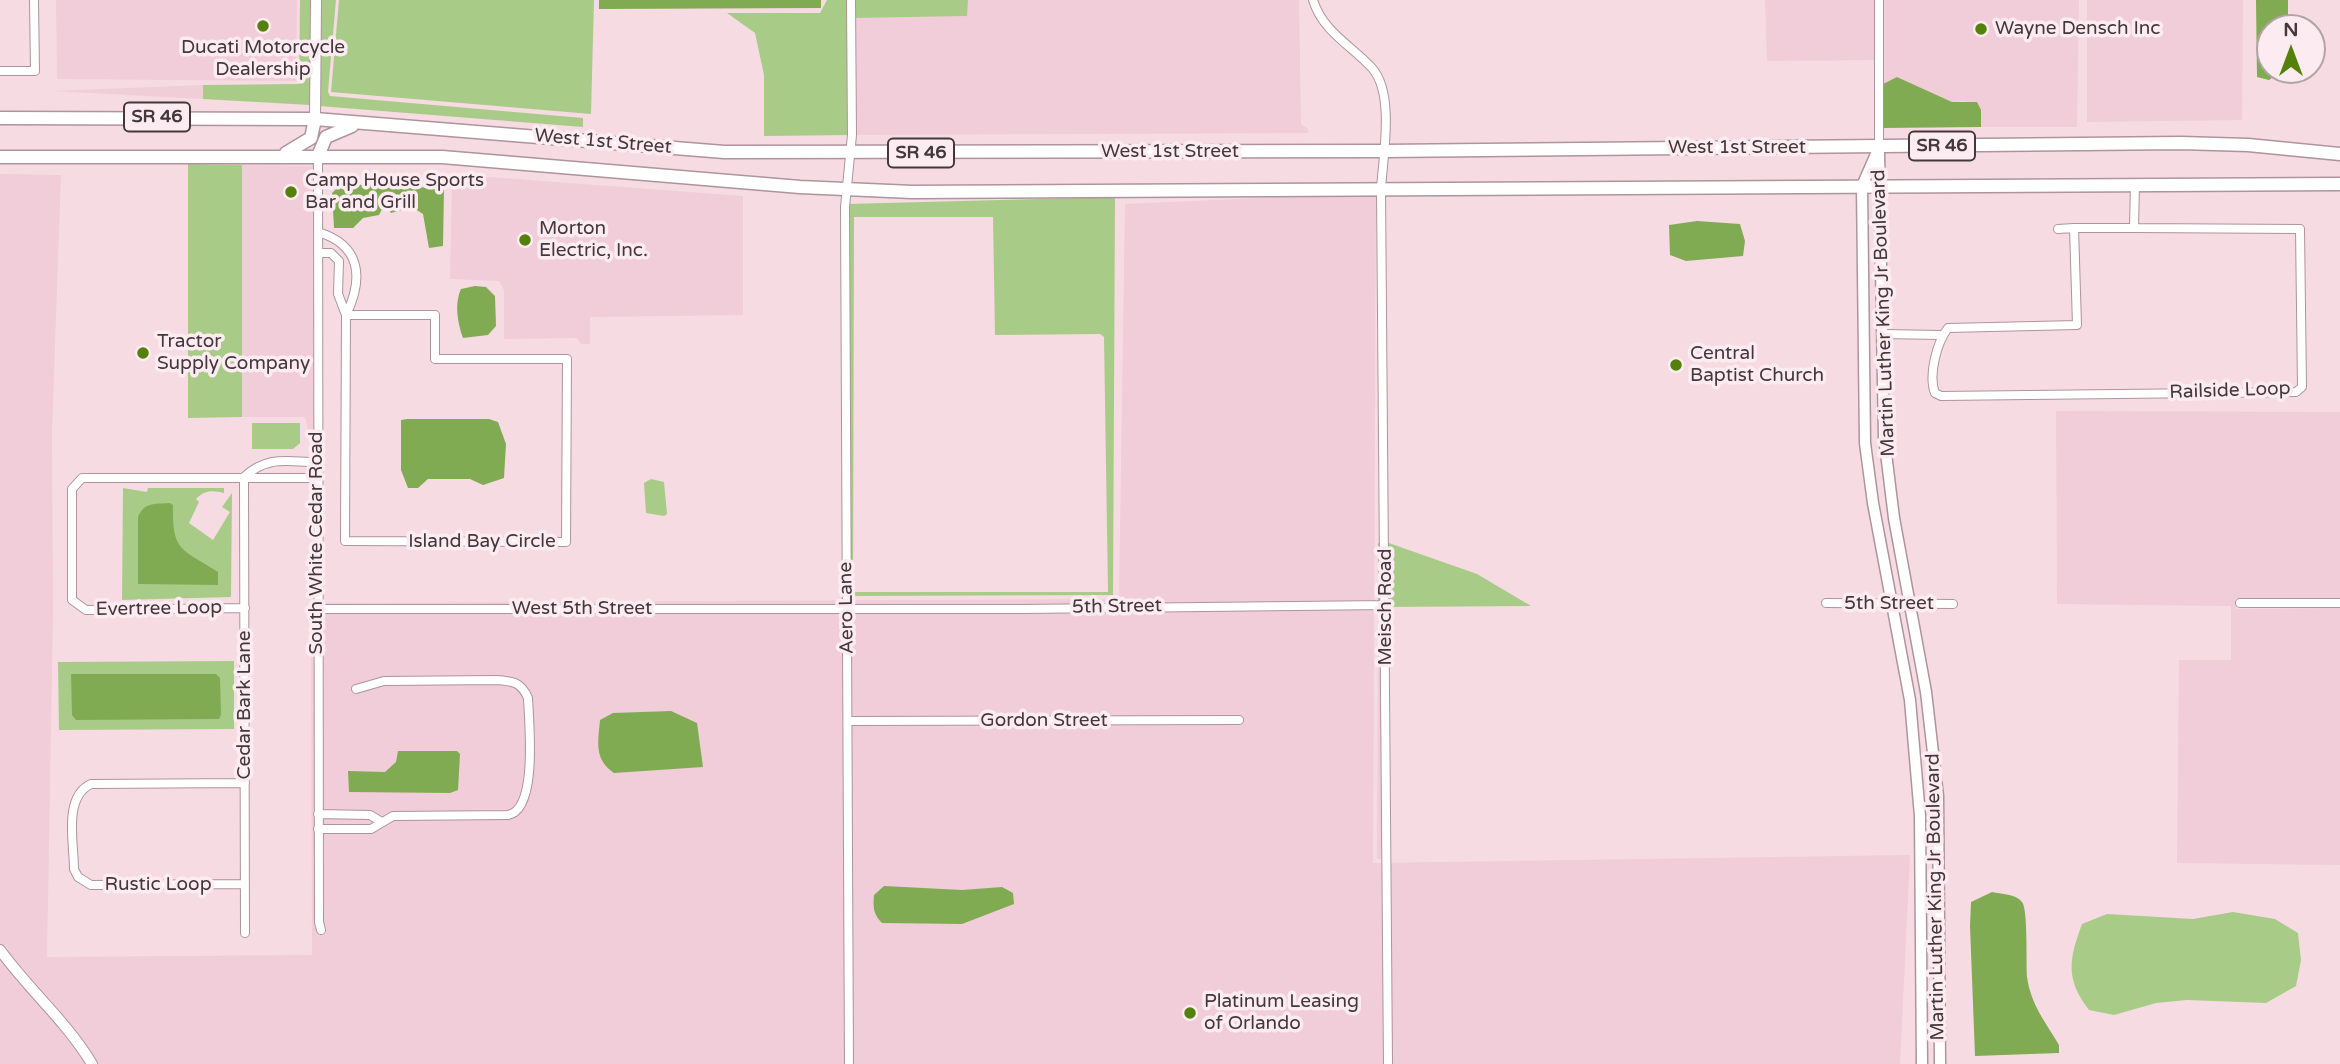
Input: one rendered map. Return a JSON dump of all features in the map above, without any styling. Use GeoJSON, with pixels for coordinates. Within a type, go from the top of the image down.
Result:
{"type":"FeatureCollection","features":[{"type":"Feature","properties":{"kind":"main road","name":"West 1st Street"},"geometry":{"type":"LineString","coordinates":[[0,118],[315,120],[695,151],[1384,151],[2193,143],[2340,155]]}},
{"type":"Feature","properties":{"kind":"main road"},"geometry":{"type":"LineString","coordinates":[[279,156],[304,145],[311,138],[315,120]]}},
{"type":"Feature","properties":{"kind":"main road"},"geometry":{"type":"LineString","coordinates":[[318,156],[326,137],[334,131],[362,123]]}},
{"type":"Feature","properties":{"kind":"main road","name":"Martin Luther King Jr Boulevard"},"geometry":{"type":"LineString","coordinates":[[1879,147],[1885,438],[1894,518],[1928,704],[1938,796],[1940,1064]]}},
{"type":"Feature","properties":{"kind":"main road","name":"Martin Luther King Jr Boulevard"},"geometry":{"type":"LineString","coordinates":[[1879,147],[1862,186],[1865,443],[1891,604],[1910,700],[1915,750],[1920,816],[1922,1064]]}},
{"type":"Feature","properties":{"kind":"main road","name":"West 1st Street"},"geometry":{"type":"LineString","coordinates":[[0,157],[318,156],[499,160],[732,182],[847,189],[985,192],[2340,184]]}},
{"type":"Feature","properties":{"kind":"main road"},"geometry":{"type":"LineString","coordinates":[[1921,910],[1929,913],[1932,919],[1933,976],[1939,988]]}},
{"type":"Feature","properties":{"kind":"street"},"geometry":{"type":"LineString","coordinates":[[0,71],[35,71],[34,0]]}},
{"type":"Feature","properties":{"kind":"street"},"geometry":{"type":"LineString","coordinates":[[315,120],[316,0]]}},
{"type":"Feature","properties":{"kind":"street","name":"Aero Lane"},"geometry":{"type":"LineString","coordinates":[[849,1064],[847,189],[851,153],[851,0]]}},
{"type":"Feature","properties":{"kind":"street","name":"Meisch Road"},"geometry":{"type":"LineString","coordinates":[[1313,0],[1328,29],[1373,70],[1382,88],[1388,1064]]}},
{"type":"Feature","properties":{"kind":"street"},"geometry":{"type":"LineString","coordinates":[[1879,0],[1879,147]]}},
{"type":"Feature","properties":{"kind":"street","name":"South White Cedar Road"},"geometry":{"type":"LineString","coordinates":[[318,156],[317,609],[321,930]]}},
{"type":"Feature","properties":{"kind":"street"},"geometry":{"type":"LineString","coordinates":[[2134,228],[2135,184]]}},
{"type":"Feature","properties":{"kind":"street"},"geometry":{"type":"LineString","coordinates":[[1881,334],[1942,335],[1948,328],[2077,326],[2074,228]]}},
{"type":"Feature","properties":{"kind":"street","name":"Railside Loop"},"geometry":{"type":"LineString","coordinates":[[1942,335],[1932,386],[1935,393],[1941,396],[2296,392],[2302,387],[2300,229],[2058,229]]}},
{"type":"Feature","properties":{"kind":"street","name":"Island Bay Circle"},"geometry":{"type":"LineString","coordinates":[[318,232],[344,244],[354,261],[355,291],[346,315],[345,541],[566,542],[567,359],[435,359],[435,315],[346,315]]}},
{"type":"Feature","properties":{"kind":"street","name":"Island Bay Circle"},"geometry":{"type":"LineString","coordinates":[[318,253],[331,254],[339,261],[338,294],[346,315]]}},
{"type":"Feature","properties":{"kind":"street","name":"Evertree Loop"},"geometry":{"type":"LineString","coordinates":[[244,477],[257,465],[268,462],[317,462]]}},
{"type":"Feature","properties":{"kind":"street","name":"Cedar Bark Lane"},"geometry":{"type":"LineString","coordinates":[[244,477],[245,933]]}},
{"type":"Feature","properties":{"kind":"street","name":"Evertree Loop"},"geometry":{"type":"LineString","coordinates":[[245,608],[86,610],[72,600],[72,489],[82,478],[317,478]]}},
{"type":"Feature","properties":{"kind":"street","name":"5th Street"},"geometry":{"type":"LineString","coordinates":[[1826,603],[1953,604]]}},
{"type":"Feature","properties":{"kind":"street"},"geometry":{"type":"LineString","coordinates":[[2240,603],[2340,603]]}},
{"type":"Feature","properties":{"kind":"street","name":"5th Street"},"geometry":{"type":"LineString","coordinates":[[848,608],[1386,605]]}},
{"type":"Feature","properties":{"kind":"street","name":"West 5th Street"},"geometry":{"type":"LineString","coordinates":[[317,609],[848,608]]}},
{"type":"Feature","properties":{"kind":"street"},"geometry":{"type":"LineString","coordinates":[[318,829],[371,829],[380,821],[393,816],[508,815],[520,811],[528,780],[527,698],[523,687],[515,682],[496,680],[384,681],[356,689]]}},
{"type":"Feature","properties":{"kind":"street","name":"Gordon Street"},"geometry":{"type":"LineString","coordinates":[[849,721],[1239,720]]}},
{"type":"Feature","properties":{"kind":"street","name":"Rustic Loop"},"geometry":{"type":"LineString","coordinates":[[245,783],[91,784],[75,796],[73,817],[74,869],[78,877],[91,885],[245,884]]}},
{"type":"Feature","properties":{"kind":"street"},"geometry":{"type":"LineString","coordinates":[[318,814],[370,816],[380,821]]}},
{"type":"Feature","properties":{"kind":"street"},"geometry":{"type":"LineString","coordinates":[[354,815],[355,829]]}},
{"type":"Feature","properties":{"kind":"street"},"geometry":{"type":"LineString","coordinates":[[0,950],[37,998],[72,1033],[92,1064]]}},
{"type":"Feature","properties":{"kind":"shaded area"},"geometry":{"type":"Polygon","coordinates":[[[56,0],[297,0],[296,81],[57,79],[56,0]]]}},
{"type":"Feature","properties":{"kind":"shaded area"},"geometry":{"type":"Polygon","coordinates":[[[300,0],[311,0],[310,105],[203,99],[203,85],[299,84],[300,0]]]}},
{"type":"Feature","properties":{"kind":"shaded area"},"geometry":{"type":"Polygon","coordinates":[[[320,0],[336,0],[328,92],[330,96],[583,118],[583,127],[319,106],[320,0]]]}},
{"type":"Feature","properties":{"kind":"shaded area"},"geometry":{"type":"Polygon","coordinates":[[[339,0],[594,0],[591,114],[331,92],[339,0]]]}},
{"type":"Feature","properties":{"kind":"shaded area"},"geometry":{"type":"Polygon","coordinates":[[[599,0],[821,0],[821,8],[599,9],[599,0]]]}},
{"type":"Feature","properties":{"kind":"shaded area"},"geometry":{"type":"Polygon","coordinates":[[[827,0],[968,0],[967,16],[853,18],[853,135],[764,136],[764,75],[755,33],[727,13],[820,13],[827,0]]]}},
{"type":"Feature","properties":{"kind":"shaded area"},"geometry":{"type":"Polygon","coordinates":[[[968,0],[1299,0],[1301,124],[1308,129],[1308,133],[853,135],[853,17],[966,16],[968,0]]]}},
{"type":"Feature","properties":{"kind":"shaded area"},"geometry":{"type":"Polygon","coordinates":[[[1765,0],[2079,0],[2077,127],[1981,127],[1981,110],[1965,101],[1952,102],[1897,77],[1883,84],[1883,60],[1767,61],[1765,0]]]}},
{"type":"Feature","properties":{"kind":"shaded area","name":"Wayne Densch Inc"},"geometry":{"type":"Polygon","coordinates":[[[2087,0],[2243,0],[2242,120],[2087,122],[2087,0]]]}},
{"type":"Feature","properties":{"kind":"shaded area"},"geometry":{"type":"Polygon","coordinates":[[[2256,0],[2288,0],[2288,14],[2256,14],[2256,0]]]}},
{"type":"Feature","properties":{"kind":"shaded area"},"geometry":{"type":"Polygon","coordinates":[[[1897,77],[1952,102],[1977,102],[1981,110],[1981,127],[1883,128],[1883,84],[1897,77]]]}},
{"type":"Feature","properties":{"kind":"shaded area"},"geometry":{"type":"Polygon","coordinates":[[[203,85],[203,99],[54,91],[203,85]]]}},
{"type":"Feature","properties":{"kind":"shaded area"},"geometry":{"type":"Polygon","coordinates":[[[188,164],[242,165],[242,417],[188,418],[188,164]]]}},
{"type":"Feature","properties":{"kind":"shaded area"},"geometry":{"type":"Polygon","coordinates":[[[242,165],[317,166],[319,430],[308,430],[305,417],[242,417],[242,165]]]}},
{"type":"Feature","properties":{"kind":"shaded area"},"geometry":{"type":"Polygon","coordinates":[[[0,174],[61,175],[52,432],[53,613],[47,957],[312,955],[311,603],[1119,599],[1125,204],[1376,193],[1373,863],[1910,855],[1900,1064],[0,1064],[0,174]]]}},
{"type":"Feature","properties":{"kind":"shaded area"},"geometry":{"type":"Polygon","coordinates":[[[449,174],[743,196],[743,315],[590,317],[590,344],[581,344],[577,338],[504,339],[504,290],[499,281],[450,279],[452,181],[449,174]]]}},
{"type":"Feature","properties":{"kind":"shaded area"},"geometry":{"type":"Polygon","coordinates":[[[341,184],[441,188],[444,190],[443,246],[429,248],[423,214],[412,207],[391,213],[387,208],[382,209],[379,215],[363,218],[353,228],[334,228],[332,193],[341,184]]]}},
{"type":"Feature","properties":{"kind":"shaded area"},"geometry":{"type":"Polygon","coordinates":[[[1115,197],[1113,595],[850,596],[847,204],[1115,197]],[[854,217],[853,592],[1108,592],[1104,337],[1100,334],[995,335],[993,217],[854,217]]]}},
{"type":"Feature","properties":{"kind":"shaded area"},"geometry":{"type":"Polygon","coordinates":[[[1697,221],[1740,224],[1745,241],[1743,256],[1686,261],[1670,255],[1669,225],[1697,221]]]}},
{"type":"Feature","properties":{"kind":"shaded area"},"geometry":{"type":"Polygon","coordinates":[[[486,287],[495,296],[496,326],[488,335],[463,338],[458,314],[459,295],[461,289],[486,287]]]}},
{"type":"Feature","properties":{"kind":"shaded area"},"geometry":{"type":"Polygon","coordinates":[[[2056,411],[2340,412],[2340,598],[2235,599],[2236,609],[2340,608],[2340,865],[2177,863],[2179,660],[2231,660],[2231,606],[2057,604],[2056,411]]]}},
{"type":"Feature","properties":{"kind":"shaded area"},"geometry":{"type":"Polygon","coordinates":[[[489,419],[498,422],[506,444],[504,478],[483,485],[470,479],[428,479],[418,488],[408,488],[401,470],[401,420],[489,419]]]}},
{"type":"Feature","properties":{"kind":"shaded area"},"geometry":{"type":"Polygon","coordinates":[[[252,423],[300,423],[300,443],[293,449],[252,449],[252,423]]]}},
{"type":"Feature","properties":{"kind":"shaded area"},"geometry":{"type":"Polygon","coordinates":[[[651,479],[664,482],[667,514],[664,516],[646,513],[644,483],[651,479]]]}},
{"type":"Feature","properties":{"kind":"shaded area"},"geometry":{"type":"Polygon","coordinates":[[[123,488],[147,492],[148,488],[224,488],[224,493],[209,492],[196,499],[199,502],[189,523],[213,540],[230,512],[222,507],[232,493],[231,597],[122,600],[123,488]]]}},
{"type":"Feature","properties":{"kind":"shaded area"},"geometry":{"type":"Polygon","coordinates":[[[170,503],[173,505],[177,541],[187,553],[218,572],[218,585],[138,584],[138,517],[147,506],[170,503]]]}},
{"type":"Feature","properties":{"kind":"shaded area"},"geometry":{"type":"Polygon","coordinates":[[[1386,542],[1477,574],[1531,606],[1378,607],[1378,543],[1386,542]]]}},
{"type":"Feature","properties":{"kind":"shaded area"},"geometry":{"type":"Polygon","coordinates":[[[1378,607],[1387,607],[1387,859],[1377,859],[1378,607]]]}},
{"type":"Feature","properties":{"kind":"shaded area"},"geometry":{"type":"Polygon","coordinates":[[[234,661],[234,729],[59,730],[58,662],[234,661]]]}},
{"type":"Feature","properties":{"kind":"shaded area"},"geometry":{"type":"Polygon","coordinates":[[[71,674],[216,674],[220,678],[221,715],[219,719],[76,720],[72,715],[71,674]]]}},
{"type":"Feature","properties":{"kind":"shaded area"},"geometry":{"type":"Polygon","coordinates":[[[671,711],[697,723],[703,767],[614,773],[603,762],[599,750],[600,720],[613,713],[671,711]]]}},
{"type":"Feature","properties":{"kind":"shaded area"},"geometry":{"type":"Polygon","coordinates":[[[398,751],[457,751],[460,754],[458,790],[450,793],[349,792],[348,771],[385,772],[396,762],[398,751]]]}},
{"type":"Feature","properties":{"kind":"shaded area"},"geometry":{"type":"Polygon","coordinates":[[[884,886],[962,890],[1002,887],[1013,893],[1014,904],[962,924],[882,923],[875,913],[874,895],[884,886]]]}},
{"type":"Feature","properties":{"kind":"shaded area"},"geometry":{"type":"Polygon","coordinates":[[[1992,892],[2016,897],[2024,906],[2029,987],[2039,1012],[2059,1045],[2059,1053],[1975,1056],[1971,902],[1992,892]]]}},
{"type":"Feature","properties":{"kind":"shaded area"},"geometry":{"type":"Polygon","coordinates":[[[2233,912],[2275,919],[2298,933],[2301,960],[2296,986],[2266,1003],[2187,1000],[2156,1003],[2114,1015],[2089,1010],[2081,999],[2073,978],[2072,958],[2082,924],[2107,914],[2193,919],[2233,912]]]}},
{"type":"Feature","properties":{"kind":"place","name":"Ducati Motorcycle Dealership"},"geometry":{"type":"Point","coordinates":[263,26]}},
{"type":"Feature","properties":{"kind":"place","name":"Wayne Densch Inc"},"geometry":{"type":"Point","coordinates":[1981,29]}},
{"type":"Feature","properties":{"kind":"place","name":"Camp House Sports Bar and Grill"},"geometry":{"type":"Point","coordinates":[291,192]}},
{"type":"Feature","properties":{"kind":"place","name":"Morton Electric, Inc."},"geometry":{"type":"Point","coordinates":[525,240]}},
{"type":"Feature","properties":{"kind":"place","name":"Tractor Supply Company"},"geometry":{"type":"Point","coordinates":[143,353]}},
{"type":"Feature","properties":{"kind":"place","name":"Central Baptist Church"},"geometry":{"type":"Point","coordinates":[1676,365]}},
{"type":"Feature","properties":{"kind":"place","name":"Platinum Leasing of Orlando"},"geometry":{"type":"Point","coordinates":[1190,1013]}}]}
